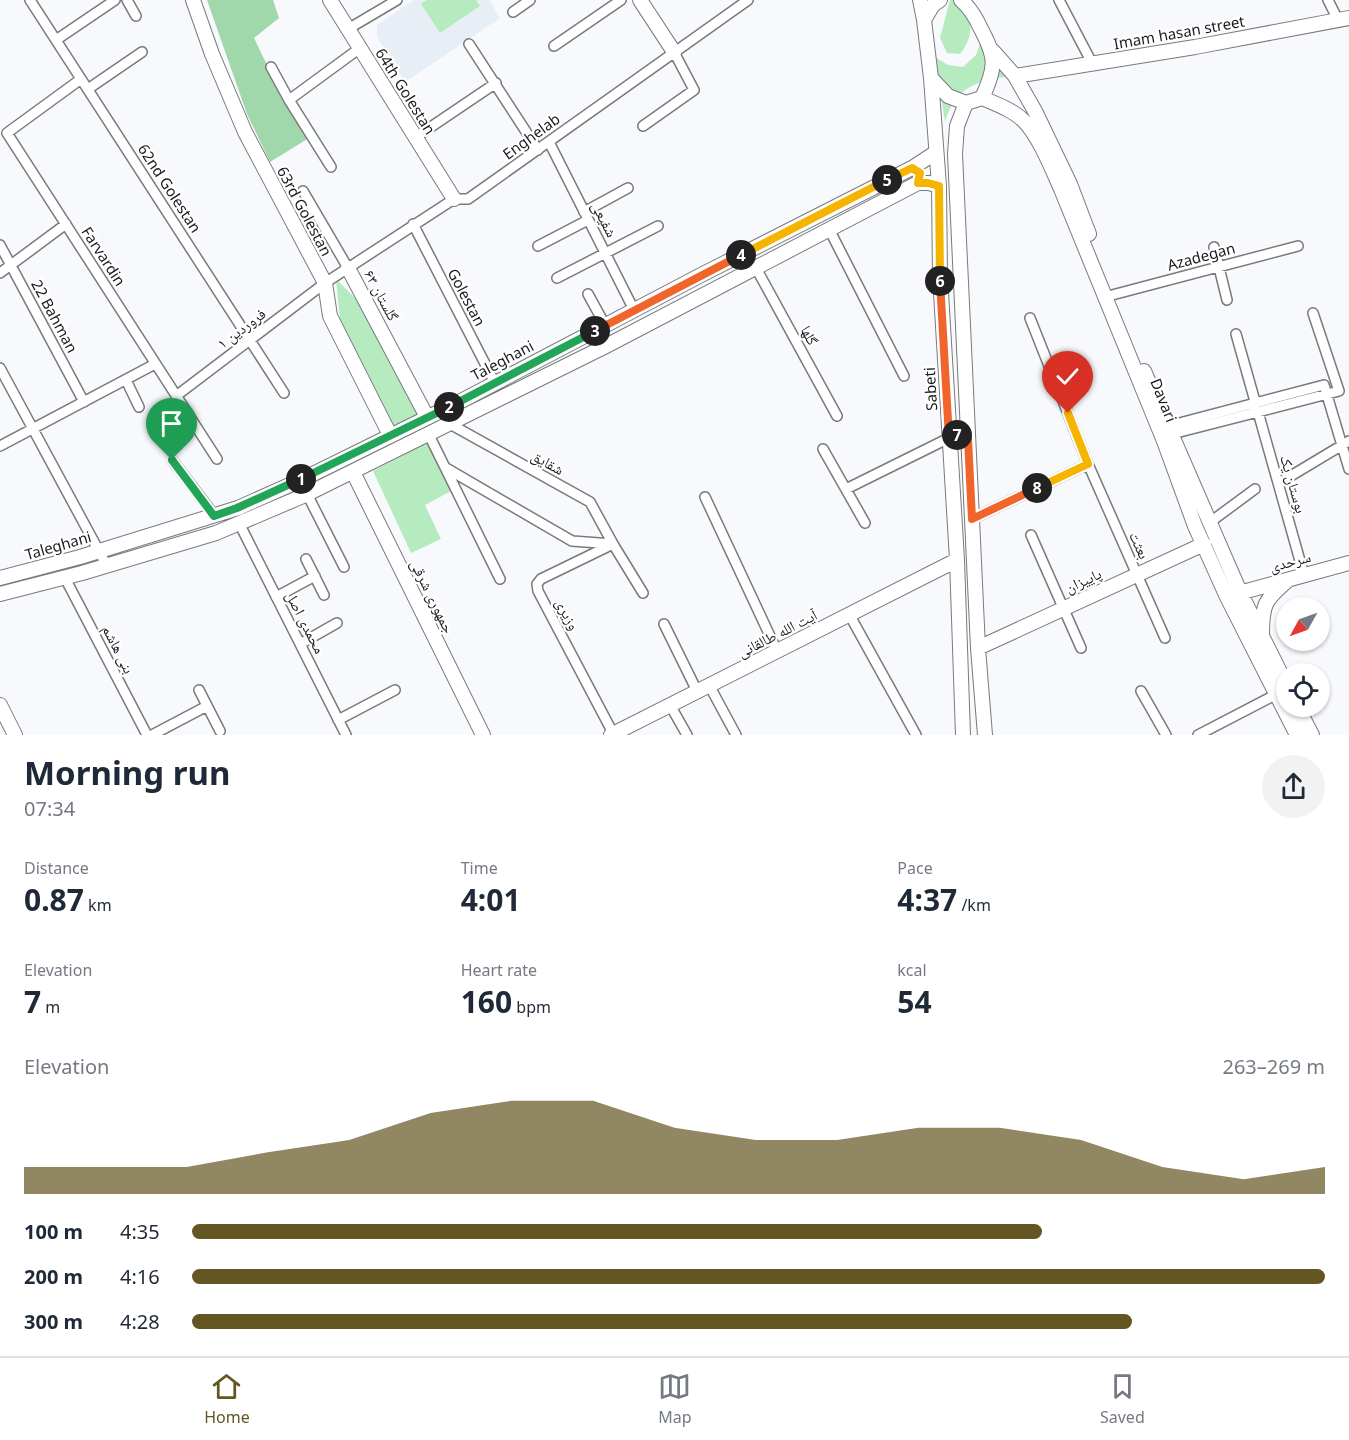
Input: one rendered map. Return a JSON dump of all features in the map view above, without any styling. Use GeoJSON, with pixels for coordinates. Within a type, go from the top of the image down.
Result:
{"type":"FeatureCollection","features":[{"type":"Feature","properties":{"kind":"main road","name":"63rd Golestan"},"geometry":{"type":"LineString","coordinates":[[193,0],[212,54],[245,132],[325,283],[330,316],[390,435]]}},
{"type":"Feature","properties":{"kind":"main road","name":"64th Golestan"},"geometry":{"type":"LineString","coordinates":[[330,0],[454,199]]}},
{"type":"Feature","properties":{"kind":"main road"},"geometry":{"type":"LineString","coordinates":[[640,0],[674,52]]}},
{"type":"Feature","properties":{"kind":"main road"},"geometry":{"type":"LineString","coordinates":[[920,0],[924,20]]}},
{"type":"Feature","properties":{"kind":"main road"},"geometry":{"type":"LineString","coordinates":[[924,20],[933,5],[940,0]]}},
{"type":"Feature","properties":{"kind":"main road","name":"Davari"},"geometry":{"type":"LineString","coordinates":[[966,3],[993,51],[1015,76],[1036,113],[1070,184],[1112,295],[1209,523],[1234,594],[1276,678]]}},
{"type":"Feature","properties":{"kind":"main road","name":"Imam hasan street"},"geometry":{"type":"LineString","coordinates":[[1015,76],[1195,47],[1344,19]]}},
{"type":"Feature","properties":{"kind":"main road","name":"Sabeti"},"geometry":{"type":"LineString","coordinates":[[924,20],[939,186],[940,276],[957,560],[963,735]]}},
{"type":"Feature","properties":{"kind":"main road"},"geometry":{"type":"LineString","coordinates":[[931,78],[948,96],[966,104],[982,98],[993,67],[993,51]]}},
{"type":"Feature","properties":{"kind":"main road","name":"Davari"},"geometry":{"type":"LineString","coordinates":[[982,98],[1004,107],[1024,121],[1047,160],[1061,189],[1204,544],[1262,636],[1276,674]]}},
{"type":"Feature","properties":{"kind":"main road"},"geometry":{"type":"LineString","coordinates":[[966,104],[957,126],[955,154],[978,648],[985,735]]}},
{"type":"Feature","properties":{"kind":"main road","name":"Taleghani"},"geometry":{"type":"LineString","coordinates":[[0,578],[214,516],[303,479],[495,383],[912,168],[935,153]]}},
{"type":"Feature","properties":{"kind":"main road"},"geometry":{"type":"LineString","coordinates":[[912,168],[920,173],[918,183]]}},
{"type":"Feature","properties":{"kind":"main road"},"geometry":{"type":"LineString","coordinates":[[0,594],[65,578],[216,533],[307,494],[429,435],[918,183],[939,186]]}},
{"type":"Feature","properties":{"kind":"main road","name":"گلستان ۶۳"},"geometry":{"type":"LineString","coordinates":[[348,268],[427,417]]}},
{"type":"Feature","properties":{"kind":"main road"},"geometry":{"type":"LineString","coordinates":[[949,423],[959,425],[968,422]]}},
{"type":"Feature","properties":{"kind":"main road"},"geometry":{"type":"LineString","coordinates":[[949,438],[959,435],[968,439]]}},
{"type":"Feature","properties":{"kind":"main road","name":"جمهوری شرقی"},"geometry":{"type":"LineString","coordinates":[[353,472],[483,735]]}},
{"type":"Feature","properties":{"kind":"main road","name":"پاییزان"},"geometry":{"type":"LineString","coordinates":[[978,648],[1204,544]]}},
{"type":"Feature","properties":{"kind":"main road","name":"آیت الله طالقانی"},"geometry":{"type":"LineString","coordinates":[[613,735],[957,560]]}},
{"type":"Feature","properties":{"kind":"main road","name":"سرحدی"},"geometry":{"type":"LineString","coordinates":[[1234,594],[1349,563]]}},
{"type":"Feature","properties":{"kind":"main road"},"geometry":{"type":"LineString","coordinates":[[1262,636],[1262,618],[1268,598],[1298,576]]}},
{"type":"Feature","properties":{"kind":"main road"},"geometry":{"type":"LineString","coordinates":[[0,705],[15,735]]}},
{"type":"Feature","properties":{"kind":"main road","name":"Davari"},"geometry":{"type":"LineString","coordinates":[[1291,717],[1297,735]]}},
{"type":"Feature","properties":{"kind":"main road"},"geometry":{"type":"LineString","coordinates":[[1302,717],[1311,735]]}},
{"type":"Feature","properties":{"kind":"street","name":"62nd Golestan"},"geometry":{"type":"LineString","coordinates":[[30,0],[284,393]]}},
{"type":"Feature","properties":{"kind":"street"},"geometry":{"type":"LineString","coordinates":[[56,40],[115,0]]}},
{"type":"Feature","properties":{"kind":"street"},"geometry":{"type":"LineString","coordinates":[[127,0],[136,16]]}},
{"type":"Feature","properties":{"kind":"street"},"geometry":{"type":"LineString","coordinates":[[348,29],[397,0]]}},
{"type":"Feature","properties":{"kind":"street"},"geometry":{"type":"LineString","coordinates":[[513,12],[530,0]]}},
{"type":"Feature","properties":{"kind":"street"},"geometry":{"type":"LineString","coordinates":[[554,46],[621,0]]}},
{"type":"Feature","properties":{"kind":"street","name":"Enghelab"},"geometry":{"type":"LineString","coordinates":[[325,283],[454,199],[468,199],[748,0]]}},
{"type":"Feature","properties":{"kind":"street"},"geometry":{"type":"LineString","coordinates":[[1059,0],[1092,63]]}},
{"type":"Feature","properties":{"kind":"street"},"geometry":{"type":"LineString","coordinates":[[1328,0],[1344,19]]}},
{"type":"Feature","properties":{"kind":"street"},"geometry":{"type":"LineString","coordinates":[[469,44],[538,150]]}},
{"type":"Feature","properties":{"kind":"street"},"geometry":{"type":"LineString","coordinates":[[289,100],[360,48]]}},
{"type":"Feature","properties":{"kind":"street"},"geometry":{"type":"LineString","coordinates":[[88,89],[142,52]]}},
{"type":"Feature","properties":{"kind":"street"},"geometry":{"type":"LineString","coordinates":[[643,126],[694,90],[674,52]]}},
{"type":"Feature","properties":{"kind":"street"},"geometry":{"type":"LineString","coordinates":[[271,67],[331,167]]}},
{"type":"Feature","properties":{"kind":"street","name":"Farvardin"},"geometry":{"type":"LineString","coordinates":[[81,79],[7,133],[217,459]]}},
{"type":"Feature","properties":{"kind":"street"},"geometry":{"type":"LineString","coordinates":[[416,137],[496,83]]}},
{"type":"Feature","properties":{"kind":"street","name":"شفیعی"},"geometry":{"type":"LineString","coordinates":[[549,142],[634,310]]}},
{"type":"Feature","properties":{"kind":"street"},"geometry":{"type":"LineString","coordinates":[[538,246],[628,188]]}},
{"type":"Feature","properties":{"kind":"street","name":"گلستان ۶۳"},"geometry":{"type":"LineString","coordinates":[[303,191],[348,268]]}},
{"type":"Feature","properties":{"kind":"street"},"geometry":{"type":"LineString","coordinates":[[0,273],[66,224]]}},
{"type":"Feature","properties":{"kind":"street","name":"Golestan"},"geometry":{"type":"LineString","coordinates":[[413,224],[495,383]]}},
{"type":"Feature","properties":{"kind":"street"},"geometry":{"type":"LineString","coordinates":[[557,278],[658,226]]}},
{"type":"Feature","properties":{"kind":"street"},"geometry":{"type":"LineString","coordinates":[[829,230],[904,376]]}},
{"type":"Feature","properties":{"kind":"street","name":"22 Bahman"},"geometry":{"type":"LineString","coordinates":[[0,245],[84,402]]}},
{"type":"Feature","properties":{"kind":"street","name":"Azadegan"},"geometry":{"type":"LineString","coordinates":[[1112,295],[1298,246]]}},
{"type":"Feature","properties":{"kind":"street"},"geometry":{"type":"LineString","coordinates":[[1214,247],[1227,300]]}},
{"type":"Feature","properties":{"kind":"street","name":"گلها"},"geometry":{"type":"LineString","coordinates":[[756,268],[837,417]]}},
{"type":"Feature","properties":{"kind":"street","name":"فروردین ۱"},"geometry":{"type":"LineString","coordinates":[[176,396],[325,283]]}},
{"type":"Feature","properties":{"kind":"street"},"geometry":{"type":"LineString","coordinates":[[588,294],[605,325]]}},
{"type":"Feature","properties":{"kind":"street"},"geometry":{"type":"LineString","coordinates":[[1170,430],[1325,389],[1339,391],[1313,313]]}},
{"type":"Feature","properties":{"kind":"street","name":"بعثت"},"geometry":{"type":"LineString","coordinates":[[1030,318],[1088,464],[1165,638]]}},
{"type":"Feature","properties":{"kind":"street","name":"بوستان یک"},"geometry":{"type":"LineString","coordinates":[[1236,334],[1279,483],[1298,576]]}},
{"type":"Feature","properties":{"kind":"street"},"geometry":{"type":"LineString","coordinates":[[0,446],[155,364]]}},
{"type":"Feature","properties":{"kind":"street"},"geometry":{"type":"LineString","coordinates":[[0,368],[107,566]]}},
{"type":"Feature","properties":{"kind":"street"},"geometry":{"type":"LineString","coordinates":[[126,380],[139,407]]}},
{"type":"Feature","properties":{"kind":"street"},"geometry":{"type":"LineString","coordinates":[[1325,389],[1346,443],[1349,469]]}},
{"type":"Feature","properties":{"kind":"street","name":"شقایق"},"geometry":{"type":"LineString","coordinates":[[450,424],[590,502],[643,593]]}},
{"type":"Feature","properties":{"kind":"street"},"geometry":{"type":"LineString","coordinates":[[429,435],[500,579]]}},
{"type":"Feature","properties":{"kind":"street"},"geometry":{"type":"LineString","coordinates":[[846,489],[949,438]]}},
{"type":"Feature","properties":{"kind":"street"},"geometry":{"type":"LineString","coordinates":[[1279,483],[1346,443]]}},
{"type":"Feature","properties":{"kind":"street"},"geometry":{"type":"LineString","coordinates":[[823,449],[865,523]]}},
{"type":"Feature","properties":{"kind":"street"},"geometry":{"type":"LineString","coordinates":[[172,460],[214,516]]}},
{"type":"Feature","properties":{"kind":"street"},"geometry":{"type":"LineString","coordinates":[[972,519],[1088,464]]}},
{"type":"Feature","properties":{"kind":"street"},"geometry":{"type":"LineString","coordinates":[[446,468],[572,542],[613,544]]}},
{"type":"Feature","properties":{"kind":"street"},"geometry":{"type":"LineString","coordinates":[[1209,523],[1256,489]]}},
{"type":"Feature","properties":{"kind":"street"},"geometry":{"type":"LineString","coordinates":[[307,494],[344,567]]}},
{"type":"Feature","properties":{"kind":"street"},"geometry":{"type":"LineString","coordinates":[[705,497],[777,651]]}},
{"type":"Feature","properties":{"kind":"street","name":"محمدی اصل"},"geometry":{"type":"LineString","coordinates":[[239,523],[346,735]]}},
{"type":"Feature","properties":{"kind":"street"},"geometry":{"type":"LineString","coordinates":[[1031,535],[1081,648]]}},
{"type":"Feature","properties":{"kind":"street","name":"وزیری"},"geometry":{"type":"LineString","coordinates":[[613,544],[541,579],[537,584],[538,591],[613,735]]}},
{"type":"Feature","properties":{"kind":"street"},"geometry":{"type":"LineString","coordinates":[[306,559],[324,595]]}},
{"type":"Feature","properties":{"kind":"street"},"geometry":{"type":"LineString","coordinates":[[276,597],[315,576]]}},
{"type":"Feature","properties":{"kind":"street","name":"بنی هاشم"},"geometry":{"type":"LineString","coordinates":[[65,578],[147,735]]}},
{"type":"Feature","properties":{"kind":"street"},"geometry":{"type":"LineString","coordinates":[[849,614],[916,735]]}},
{"type":"Feature","properties":{"kind":"street"},"geometry":{"type":"LineString","coordinates":[[300,644],[337,623]]}},
{"type":"Feature","properties":{"kind":"street"},"geometry":{"type":"LineString","coordinates":[[664,624],[703,688],[736,735]]}},
{"type":"Feature","properties":{"kind":"street"},"geometry":{"type":"LineString","coordinates":[[199,690],[220,730]]}},
{"type":"Feature","properties":{"kind":"street"},"geometry":{"type":"LineString","coordinates":[[338,720],[395,690]]}},
{"type":"Feature","properties":{"kind":"street"},"geometry":{"type":"LineString","coordinates":[[1141,691],[1166,735]]}},
{"type":"Feature","properties":{"kind":"street"},"geometry":{"type":"LineString","coordinates":[[1198,735],[1276,693]]}},
{"type":"Feature","properties":{"kind":"street"},"geometry":{"type":"LineString","coordinates":[[670,705],[687,735]]}},
{"type":"Feature","properties":{"kind":"street"},"geometry":{"type":"LineString","coordinates":[[152,735],[207,706]]}},
{"type":"Feature","properties":{"kind":"shaded area"},"geometry":{"type":"Polygon","coordinates":[[[414,0],[489,0],[500,18],[405,82],[377,37],[377,25],[414,0]]]}},
{"type":"Feature","properties":{"kind":"green space"},"geometry":{"type":"Polygon","coordinates":[[[207,0],[273,0],[279,18],[254,38],[281,94],[309,138],[270,162],[247,114],[207,0]]]}},
{"type":"Feature","properties":{"kind":"green space"},"geometry":{"type":"Polygon","coordinates":[[[427,0],[476,0],[480,6],[440,33],[421,4],[427,0]]]}},
{"type":"Feature","properties":{"kind":"green space"},"geometry":{"type":"Polygon","coordinates":[[[950,0],[965,0],[969,15],[970,34],[960,54],[947,53],[940,38],[950,0]]]}},
{"type":"Feature","properties":{"kind":"green space"},"geometry":{"type":"Polygon","coordinates":[[[982,38],[1010,76],[987,80],[961,93],[949,110],[945,122],[935,57],[948,65],[963,67],[976,55],[982,38]]]}},
{"type":"Feature","properties":{"kind":"green space"},"geometry":{"type":"Polygon","coordinates":[[[336,279],[363,306],[419,415],[392,428],[340,320],[336,279]]]}},
{"type":"Feature","properties":{"kind":"green space"},"geometry":{"type":"Polygon","coordinates":[[[429,442],[453,490],[425,505],[441,539],[411,553],[373,471],[429,442]]]}},
{"type":"Feature","properties":{"kind":"route"},"geometry":{"type":"LineString","coordinates":[[172,460],[214,516],[237,508],[303,479],[461,401],[912,168],[920,173],[918,183],[939,186],[940,276],[949,438],[959,435],[968,439],[972,519],[1088,464],[1068,413]]}}]}
